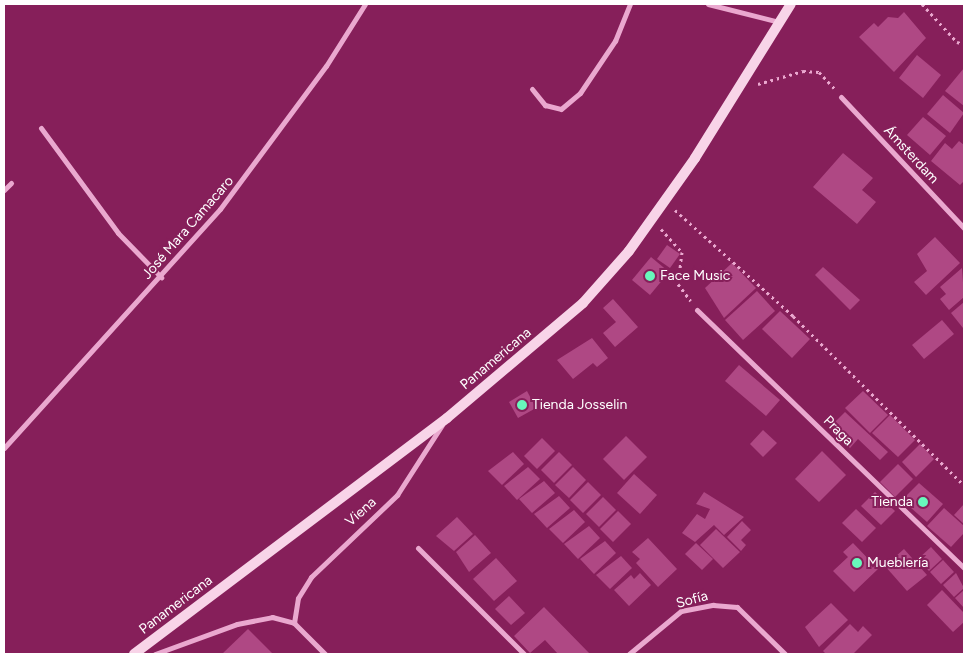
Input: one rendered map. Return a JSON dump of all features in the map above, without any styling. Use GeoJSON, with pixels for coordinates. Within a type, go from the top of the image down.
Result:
{"type":"FeatureCollection","features":[{"type":"Feature","properties":{"kind":"main road","name":"Panamericana"},"geometry":{"type":"LineString","coordinates":[[134,654],[447,418],[583,303],[651,220],[736,92],[791,4]]}},
{"type":"Feature","properties":{"kind":"street","name":"José Mara Camacaro"},"geometry":{"type":"LineString","coordinates":[[4,448],[162,278],[247,176],[365,4]]}},
{"type":"Feature","properties":{"kind":"street"},"geometry":{"type":"LineString","coordinates":[[532,89],[545,104],[561,109],[580,93],[615,41],[630,4]]}},
{"type":"Feature","properties":{"kind":"street"},"geometry":{"type":"LineString","coordinates":[[708,4],[779,22]]}},
{"type":"Feature","properties":{"kind":"street","name":"Ámsterdam"},"geometry":{"type":"LineString","coordinates":[[842,96],[964,228]]}},
{"type":"Feature","properties":{"kind":"street"},"geometry":{"type":"LineString","coordinates":[[41,128],[118,233],[162,278]]}},
{"type":"Feature","properties":{"kind":"street"},"geometry":{"type":"LineString","coordinates":[[4,190],[11,183]]}},
{"type":"Feature","properties":{"kind":"street","name":"Praga"},"geometry":{"type":"LineString","coordinates":[[697,310],[964,568]]}},
{"type":"Feature","properties":{"kind":"street","name":"Viena"},"geometry":{"type":"LineString","coordinates":[[294,623],[298,598],[311,577],[397,495],[447,418]]}},
{"type":"Feature","properties":{"kind":"street"},"geometry":{"type":"LineString","coordinates":[[418,548],[524,654]]}},
{"type":"Feature","properties":{"kind":"street","name":"Sofía"},"geometry":{"type":"LineString","coordinates":[[629,654],[681,611],[713,604],[737,607],[785,654]]}},
{"type":"Feature","properties":{"kind":"street"},"geometry":{"type":"LineString","coordinates":[[155,654],[237,624],[272,617],[294,623],[323,652],[316,654]]}},
{"type":"Feature","properties":{"kind":"path"},"geometry":{"type":"LineString","coordinates":[[922,4],[957,42],[964,44]]}},
{"type":"Feature","properties":{"kind":"path"},"geometry":{"type":"LineString","coordinates":[[736,92],[803,71],[819,72],[842,96]]}},
{"type":"Feature","properties":{"kind":"path"},"geometry":{"type":"LineString","coordinates":[[664,201],[793,316],[964,485]]}},
{"type":"Feature","properties":{"kind":"path"},"geometry":{"type":"LineString","coordinates":[[651,220],[682,252],[678,284],[697,310]]}},
{"type":"Feature","properties":{"kind":"building"},"geometry":{"type":"Polygon","coordinates":[[[904,12],[926,38],[894,72],[859,37],[874,23],[878,27],[888,17],[898,18],[904,12]]]}},
{"type":"Feature","properties":{"kind":"building"},"geometry":{"type":"Polygon","coordinates":[[[917,55],[941,75],[923,98],[899,78],[917,55]]]}},
{"type":"Feature","properties":{"kind":"building"},"geometry":{"type":"Polygon","coordinates":[[[964,68],[964,106],[945,91],[964,68]]]}},
{"type":"Feature","properties":{"kind":"building"},"geometry":{"type":"Polygon","coordinates":[[[943,95],[964,113],[950,133],[927,114],[943,95]]]}},
{"type":"Feature","properties":{"kind":"building"},"geometry":{"type":"Polygon","coordinates":[[[923,117],[946,136],[930,155],[907,135],[923,117]]]}},
{"type":"Feature","properties":{"kind":"building"},"geometry":{"type":"Polygon","coordinates":[[[959,141],[964,145],[964,181],[960,185],[931,161],[945,143],[952,149],[959,141]]]}},
{"type":"Feature","properties":{"kind":"building"},"geometry":{"type":"Polygon","coordinates":[[[843,153],[873,178],[862,190],[876,202],[857,224],[813,187],[843,153]]]}},
{"type":"Feature","properties":{"kind":"building"},"geometry":{"type":"Polygon","coordinates":[[[935,237],[960,263],[926,295],[914,282],[927,271],[917,254],[935,237]]]}},
{"type":"Feature","properties":{"kind":"building"},"geometry":{"type":"Polygon","coordinates":[[[667,245],[680,254],[670,268],[657,259],[667,245]]]}},
{"type":"Feature","properties":{"kind":"building","name":"Face Music"},"geometry":{"type":"Polygon","coordinates":[[[651,257],[669,272],[650,295],[632,280],[651,257]]]}},
{"type":"Feature","properties":{"kind":"building"},"geometry":{"type":"Polygon","coordinates":[[[732,263],[756,288],[724,318],[705,288],[732,263]]]}},
{"type":"Feature","properties":{"kind":"building"},"geometry":{"type":"Polygon","coordinates":[[[823,267],[860,300],[850,310],[815,275],[823,267]]]}},
{"type":"Feature","properties":{"kind":"building"},"geometry":{"type":"Polygon","coordinates":[[[962,268],[964,297],[949,310],[940,299],[946,294],[940,287],[962,268]]]}},
{"type":"Feature","properties":{"kind":"building"},"geometry":{"type":"Polygon","coordinates":[[[757,291],[775,311],[743,340],[725,320],[757,291]]]}},
{"type":"Feature","properties":{"kind":"building"},"geometry":{"type":"Polygon","coordinates":[[[613,299],[638,327],[615,347],[603,333],[616,322],[603,308],[613,299]]]}},
{"type":"Feature","properties":{"kind":"building"},"geometry":{"type":"Polygon","coordinates":[[[964,302],[964,326],[963,328],[951,313],[964,302]]]}},
{"type":"Feature","properties":{"kind":"building"},"geometry":{"type":"Polygon","coordinates":[[[780,311],[810,339],[792,358],[762,329],[780,311]]]}},
{"type":"Feature","properties":{"kind":"building"},"geometry":{"type":"Polygon","coordinates":[[[942,320],[954,334],[924,359],[912,345],[942,320]]]}},
{"type":"Feature","properties":{"kind":"building"},"geometry":{"type":"Polygon","coordinates":[[[592,338],[608,358],[597,367],[593,363],[573,379],[557,360],[592,338]]]}},
{"type":"Feature","properties":{"kind":"building"},"geometry":{"type":"Polygon","coordinates":[[[739,365],[780,400],[766,416],[725,381],[739,365]]]}},
{"type":"Feature","properties":{"kind":"building","name":"Tienda Josselin"},"geometry":{"type":"Polygon","coordinates":[[[527,391],[536,408],[518,418],[509,402],[527,391]]]}},
{"type":"Feature","properties":{"kind":"building"},"geometry":{"type":"Polygon","coordinates":[[[863,391],[888,415],[870,433],[845,408],[863,391]]]}},
{"type":"Feature","properties":{"kind":"building"},"geometry":{"type":"Polygon","coordinates":[[[845,412],[888,452],[880,460],[858,439],[850,448],[829,428],[845,412]]]}},
{"type":"Feature","properties":{"kind":"building"},"geometry":{"type":"Polygon","coordinates":[[[890,415],[915,440],[898,457],[872,433],[890,415]]]}},
{"type":"Feature","properties":{"kind":"building"},"geometry":{"type":"Polygon","coordinates":[[[763,430],[777,443],[763,457],[750,444],[763,430]]]}},
{"type":"Feature","properties":{"kind":"building"},"geometry":{"type":"Polygon","coordinates":[[[626,436],[647,457],[624,480],[603,459],[626,436]]]}},
{"type":"Feature","properties":{"kind":"building"},"geometry":{"type":"Polygon","coordinates":[[[542,438],[555,451],[537,469],[524,456],[542,438]]]}},
{"type":"Feature","properties":{"kind":"building"},"geometry":{"type":"Polygon","coordinates":[[[920,444],[934,459],[916,477],[902,462],[920,444]]]}},
{"type":"Feature","properties":{"kind":"building"},"geometry":{"type":"Polygon","coordinates":[[[822,451],[846,475],[819,502],[795,479],[822,451]]]}},
{"type":"Feature","properties":{"kind":"building"},"geometry":{"type":"Polygon","coordinates":[[[513,452],[524,464],[502,485],[488,471],[513,452]]]}},
{"type":"Feature","properties":{"kind":"building"},"geometry":{"type":"Polygon","coordinates":[[[559,452],[572,465],[554,483],[541,470],[559,452]]]}},
{"type":"Feature","properties":{"kind":"building"},"geometry":{"type":"Polygon","coordinates":[[[898,464],[913,479],[895,497],[880,482],[898,464]]]}},
{"type":"Feature","properties":{"kind":"building"},"geometry":{"type":"Polygon","coordinates":[[[528,467],[540,479],[517,500],[504,486],[528,467]]]}},
{"type":"Feature","properties":{"kind":"building"},"geometry":{"type":"Polygon","coordinates":[[[573,467],[586,480],[569,498],[555,485],[573,467]]]}},
{"type":"Feature","properties":{"kind":"building"},"geometry":{"type":"Polygon","coordinates":[[[634,474],[657,495],[640,514],[617,493],[634,474]]]}},
{"type":"Feature","properties":{"kind":"building"},"geometry":{"type":"Polygon","coordinates":[[[544,481],[555,493],[532,513],[519,499],[544,481]]]}},
{"type":"Feature","properties":{"kind":"building"},"geometry":{"type":"Polygon","coordinates":[[[588,482],[601,495],[583,513],[570,500],[588,482]]]}},
{"type":"Feature","properties":{"kind":"building","name":"Tienda"},"geometry":{"type":"Polygon","coordinates":[[[919,483],[943,504],[927,522],[902,500],[919,483]]]}},
{"type":"Feature","properties":{"kind":"building"},"geometry":{"type":"Polygon","coordinates":[[[704,492],[744,517],[724,535],[714,525],[695,542],[682,533],[697,514],[705,519],[710,509],[696,504],[704,492]]]}},
{"type":"Feature","properties":{"kind":"building"},"geometry":{"type":"Polygon","coordinates":[[[875,492],[895,511],[881,525],[861,506],[875,492]]]}},
{"type":"Feature","properties":{"kind":"building"},"geometry":{"type":"Polygon","coordinates":[[[559,496],[570,508],[547,528],[534,514],[559,496]]]}},
{"type":"Feature","properties":{"kind":"building"},"geometry":{"type":"Polygon","coordinates":[[[603,497],[616,510],[599,527],[586,514],[603,497]]]}},
{"type":"Feature","properties":{"kind":"building"},"geometry":{"type":"Polygon","coordinates":[[[964,504],[964,524],[954,515],[964,504]]]}},
{"type":"Feature","properties":{"kind":"building"},"geometry":{"type":"Polygon","coordinates":[[[944,508],[964,526],[964,533],[951,547],[927,526],[944,508]]]}},
{"type":"Feature","properties":{"kind":"building"},"geometry":{"type":"Polygon","coordinates":[[[856,509],[876,528],[862,542],[842,523],[856,509]]]}},
{"type":"Feature","properties":{"kind":"building"},"geometry":{"type":"Polygon","coordinates":[[[574,510],[585,522],[563,543],[549,529],[574,510]]]}},
{"type":"Feature","properties":{"kind":"building"},"geometry":{"type":"Polygon","coordinates":[[[618,511],[631,524],[613,542],[600,529],[618,511]]]}},
{"type":"Feature","properties":{"kind":"building"},"geometry":{"type":"Polygon","coordinates":[[[457,517],[473,534],[454,551],[436,536],[457,517]]]}},
{"type":"Feature","properties":{"kind":"building"},"geometry":{"type":"Polygon","coordinates":[[[742,521],[751,530],[741,540],[746,545],[741,551],[727,537],[742,521]]]}},
{"type":"Feature","properties":{"kind":"building"},"geometry":{"type":"Polygon","coordinates":[[[589,526],[600,538],[578,559],[564,544],[589,526]]]}},
{"type":"Feature","properties":{"kind":"building"},"geometry":{"type":"Polygon","coordinates":[[[716,529],[740,552],[723,568],[700,545],[716,529]]]}},
{"type":"Feature","properties":{"kind":"building"},"geometry":{"type":"Polygon","coordinates":[[[475,535],[491,553],[469,572],[456,552],[475,535]]]}},
{"type":"Feature","properties":{"kind":"building"},"geometry":{"type":"Polygon","coordinates":[[[648,538],[677,569],[658,587],[636,563],[640,559],[632,552],[648,538]]]}},
{"type":"Feature","properties":{"kind":"building"},"geometry":{"type":"Polygon","coordinates":[[[605,541],[616,553],[594,574],[580,559],[605,541]]]}},
{"type":"Feature","properties":{"kind":"building"},"geometry":{"type":"Polygon","coordinates":[[[696,543],[713,559],[702,570],[685,554],[696,543]]]}},
{"type":"Feature","properties":{"kind":"building","name":"Mueblería"},"geometry":{"type":"Polygon","coordinates":[[[853,543],[878,569],[854,592],[833,571],[848,557],[843,552],[853,543]]]}},
{"type":"Feature","properties":{"kind":"building"},"geometry":{"type":"Polygon","coordinates":[[[931,547],[942,559],[929,571],[918,559],[931,547]]]}},
{"type":"Feature","properties":{"kind":"building"},"geometry":{"type":"Polygon","coordinates":[[[904,549],[927,575],[907,591],[885,566],[904,549]]]}},
{"type":"Feature","properties":{"kind":"building"},"geometry":{"type":"Polygon","coordinates":[[[621,556],[632,568],[610,589],[596,575],[621,556]]]}},
{"type":"Feature","properties":{"kind":"building"},"geometry":{"type":"Polygon","coordinates":[[[496,558],[517,581],[494,601],[473,579],[496,558]]]}},
{"type":"Feature","properties":{"kind":"building"},"geometry":{"type":"Polygon","coordinates":[[[943,560],[954,572],[941,584],[930,572],[943,560]]]}},
{"type":"Feature","properties":{"kind":"building"},"geometry":{"type":"Polygon","coordinates":[[[640,573],[651,585],[629,606],[614,590],[631,575],[634,579],[640,573]]]}},
{"type":"Feature","properties":{"kind":"building"},"geometry":{"type":"Polygon","coordinates":[[[956,573],[964,588],[954,597],[943,585],[956,573]]]}},
{"type":"Feature","properties":{"kind":"building"},"geometry":{"type":"Polygon","coordinates":[[[942,590],[964,613],[964,622],[953,632],[927,605],[942,590]]]}},
{"type":"Feature","properties":{"kind":"building"},"geometry":{"type":"Polygon","coordinates":[[[964,590],[964,608],[955,598],[964,590]]]}},
{"type":"Feature","properties":{"kind":"building"},"geometry":{"type":"Polygon","coordinates":[[[509,596],[525,613],[511,625],[495,609],[509,596]]]}},
{"type":"Feature","properties":{"kind":"building"},"geometry":{"type":"Polygon","coordinates":[[[831,603],[848,620],[819,647],[805,627],[831,603]]]}},
{"type":"Feature","properties":{"kind":"building"},"geometry":{"type":"Polygon","coordinates":[[[544,607],[590,654],[558,654],[545,640],[530,653],[514,636],[544,607]]]}},
{"type":"Feature","properties":{"kind":"building"},"geometry":{"type":"Polygon","coordinates":[[[850,624],[858,632],[863,626],[872,635],[853,654],[826,654],[823,651],[850,624]]]}},
{"type":"Feature","properties":{"kind":"building"},"geometry":{"type":"Polygon","coordinates":[[[248,629],[273,654],[222,654],[248,629]]]}},
{"type":"Feature","properties":{"kind":"place","name":"Face Music"},"geometry":{"type":"Point","coordinates":[650,276]}},
{"type":"Feature","properties":{"kind":"place","name":"Tienda Josselin"},"geometry":{"type":"Point","coordinates":[522,405]}},
{"type":"Feature","properties":{"kind":"place","name":"Tienda"},"geometry":{"type":"Point","coordinates":[923,502]}},
{"type":"Feature","properties":{"kind":"place","name":"Mueblería"},"geometry":{"type":"Point","coordinates":[857,563]}}]}
